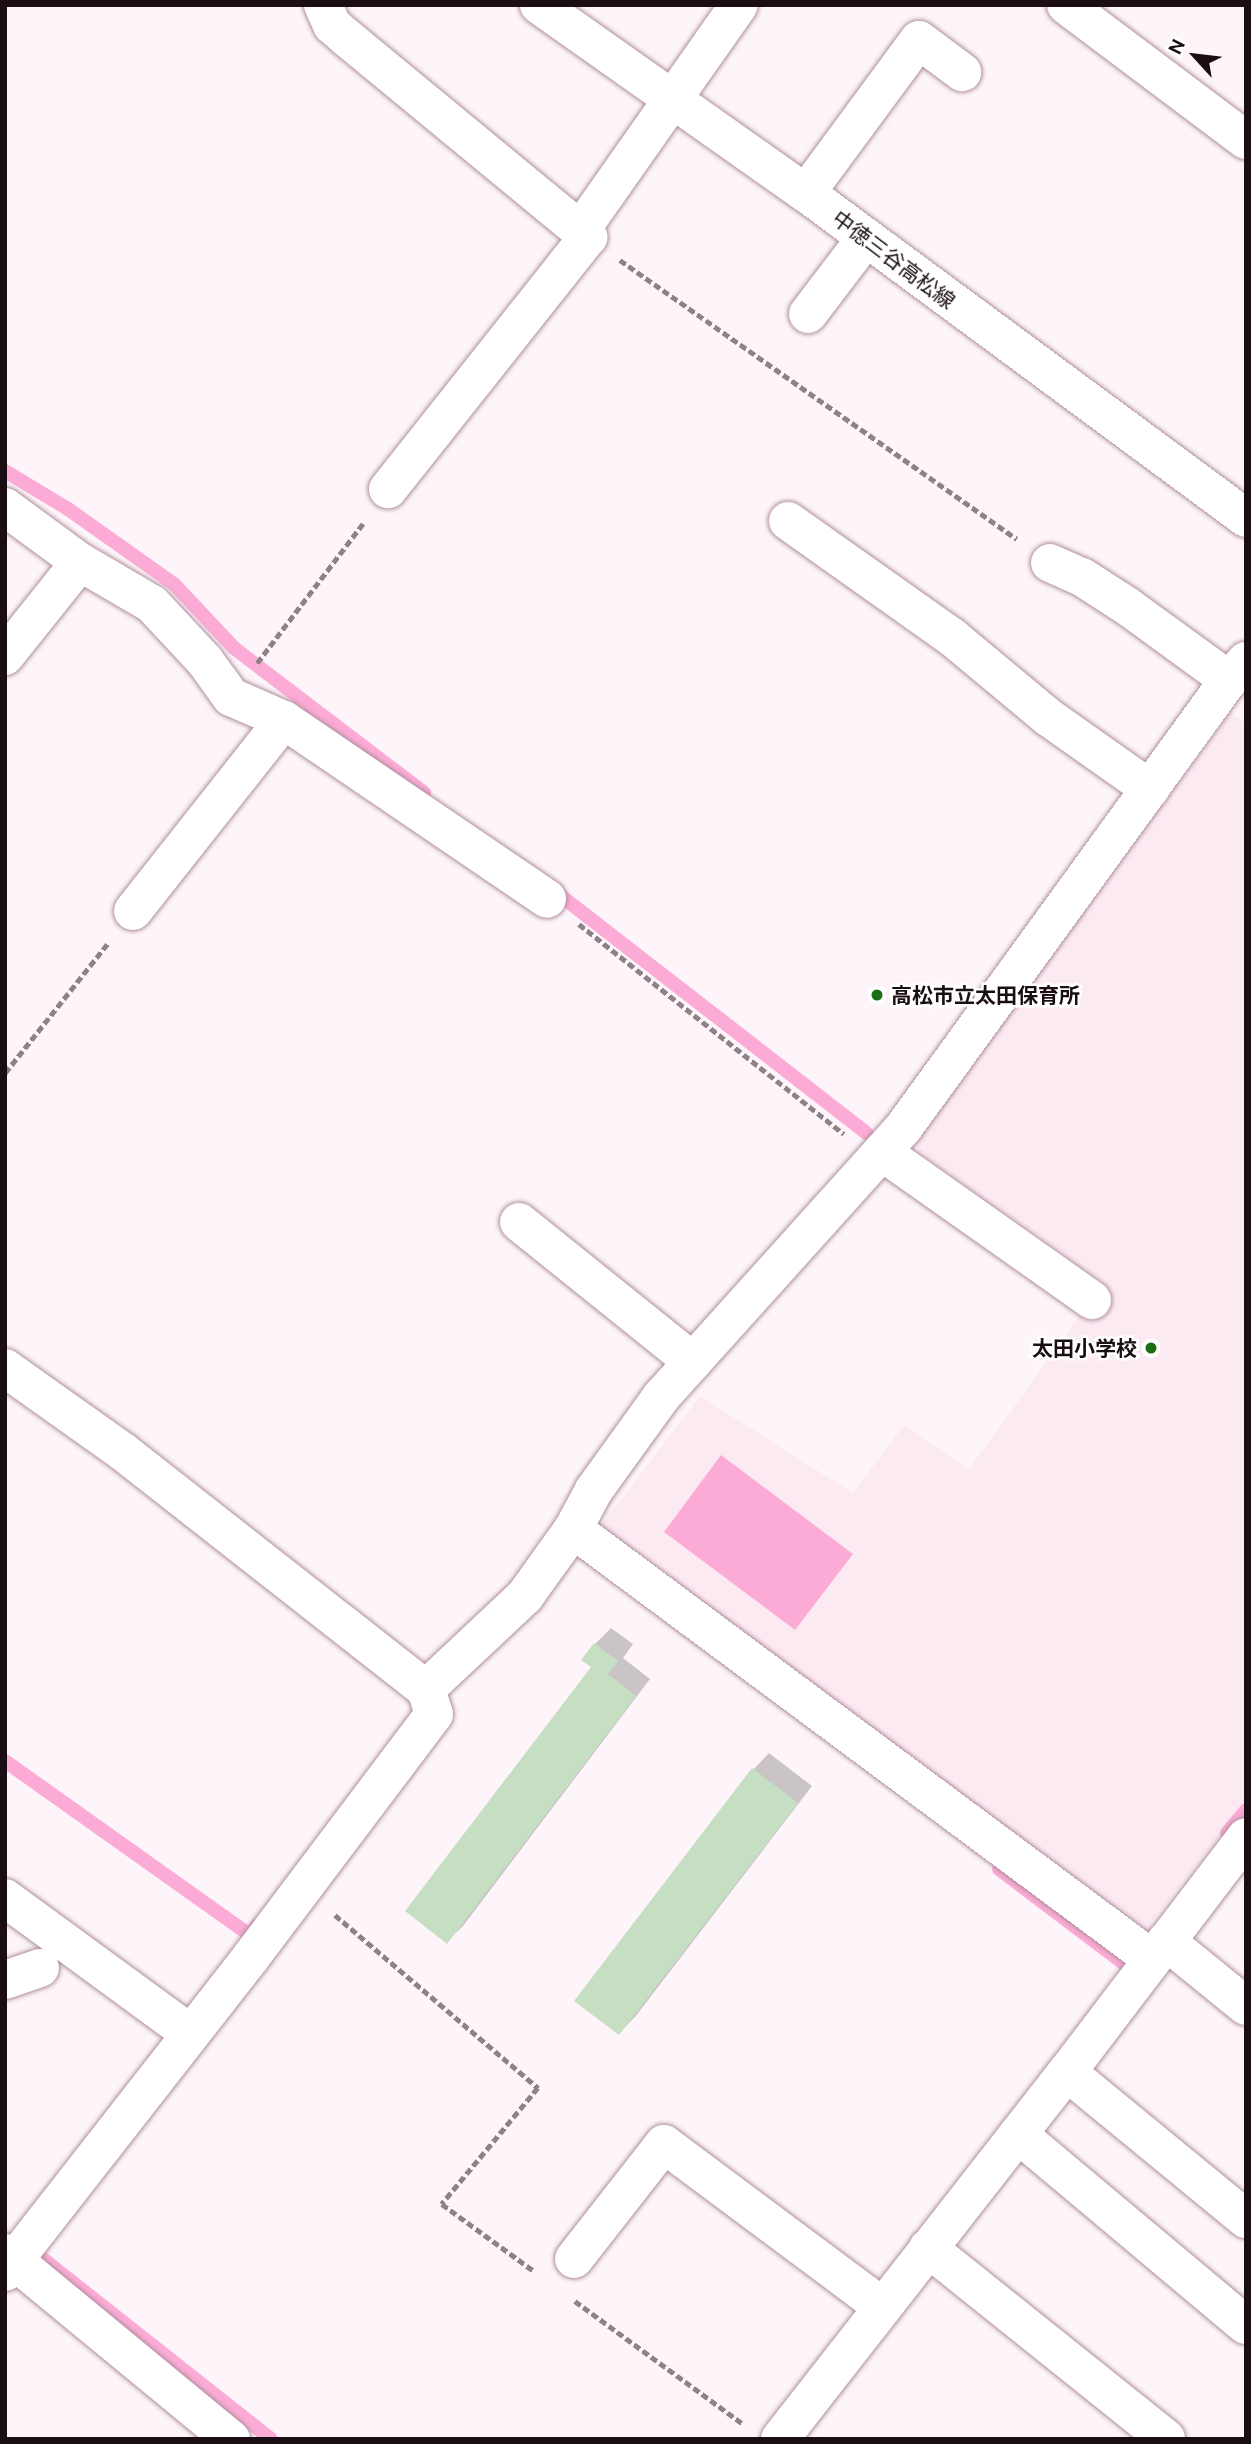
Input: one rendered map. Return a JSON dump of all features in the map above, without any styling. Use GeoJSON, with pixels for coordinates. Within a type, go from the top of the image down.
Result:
{"type":"FeatureCollection","features":[{"type":"Feature","properties":{"kind":"street"},"geometry":{"type":"LineString","coordinates":[[323,5],[332,25],[584,234]]}},
{"type":"Feature","properties":{"kind":"street","name":"中徳三谷高松線"},"geometry":{"type":"LineString","coordinates":[[539,5],[806,193],[1246,518]]}},
{"type":"Feature","properties":{"kind":"street"},"geometry":{"type":"LineString","coordinates":[[388,489],[584,234],[739,5]]}},
{"type":"Feature","properties":{"kind":"street"},"geometry":{"type":"LineString","coordinates":[[1066,5],[1246,140]]}},
{"type":"Feature","properties":{"kind":"street"},"geometry":{"type":"LineString","coordinates":[[806,193],[919,40],[962,72]]}},
{"type":"Feature","properties":{"kind":"street"},"geometry":{"type":"LineString","coordinates":[[808,313],[866,238]]}},
{"type":"Feature","properties":{"kind":"street"},"geometry":{"type":"LineString","coordinates":[[5,507],[80,562],[152,604],[205,661],[231,697],[284,720],[547,899]]}},
{"type":"Feature","properties":{"kind":"street"},"geometry":{"type":"LineString","coordinates":[[788,521],[952,637],[1048,718],[1150,789]]}},
{"type":"Feature","properties":{"kind":"street"},"geometry":{"type":"LineString","coordinates":[[5,656],[80,562]]}},
{"type":"Feature","properties":{"kind":"street"},"geometry":{"type":"LineString","coordinates":[[426,1689],[525,1596],[573,1529],[594,1490],[639,1428],[693,1362],[904,1127],[1237,670],[1082,578],[1050,563]]}},
{"type":"Feature","properties":{"kind":"street"},"geometry":{"type":"LineString","coordinates":[[133,912],[284,720]]}},
{"type":"Feature","properties":{"kind":"street"},"geometry":{"type":"LineString","coordinates":[[879,1155],[1092,1300]]}},
{"type":"Feature","properties":{"kind":"street"},"geometry":{"type":"LineString","coordinates":[[519,1222],[693,1362]]}},
{"type":"Feature","properties":{"kind":"street"},"geometry":{"type":"LineString","coordinates":[[5,1368],[122,1451],[426,1689],[434,1714],[191,2034],[8,2262],[231,2439]]}},
{"type":"Feature","properties":{"kind":"street"},"geometry":{"type":"LineString","coordinates":[[573,1529],[1159,1950],[1246,2006]]}},
{"type":"Feature","properties":{"kind":"street"},"geometry":{"type":"LineString","coordinates":[[775,2436],[883,2307],[1246,1838]]}},
{"type":"Feature","properties":{"kind":"street"},"geometry":{"type":"LineString","coordinates":[[5,1898],[191,2034]]}},
{"type":"Feature","properties":{"kind":"street"},"geometry":{"type":"LineString","coordinates":[[1067,2072],[1246,2219]]}},
{"type":"Feature","properties":{"kind":"street"},"geometry":{"type":"LineString","coordinates":[[1018,2134],[1246,2325]]}},
{"type":"Feature","properties":{"kind":"street"},"geometry":{"type":"LineString","coordinates":[[560,2276],[664,2144],[883,2307]]}},
{"type":"Feature","properties":{"kind":"street"},"geometry":{"type":"LineString","coordinates":[[928,2248],[1157,2436]]}},
{"type":"Feature","properties":{"kind":"path"},"geometry":{"type":"LineString","coordinates":[[584,234],[1050,563]]}},
{"type":"Feature","properties":{"kind":"path"},"geometry":{"type":"LineString","coordinates":[[231,697],[388,489]]}},
{"type":"Feature","properties":{"kind":"path"},"geometry":{"type":"LineString","coordinates":[[547,899],[879,1155]]}},
{"type":"Feature","properties":{"kind":"path"},"geometry":{"type":"LineString","coordinates":[[5,1073],[133,912]]}},
{"type":"Feature","properties":{"kind":"path"},"geometry":{"type":"LineString","coordinates":[[303,1888],[538,2088],[442,2204],[560,2276],[775,2436]]}},
{"type":"Feature","properties":{"kind":"shaded area","name":"太田小学校"},"geometry":{"type":"Polygon","coordinates":[[[1231,713],[1246,724],[1246,1802],[1140,1937],[599,1528],[700,1396],[853,1493],[904,1425],[969,1469],[1104,1282],[920,1153],[916,1142],[1231,713]]]}},
{"type":"Feature","properties":{"kind":"shaded area"},"geometry":{"type":"Polygon","coordinates":[[[721,1455],[853,1554],[795,1630],[664,1532],[721,1455]]]}},
{"type":"Feature","properties":{"kind":"building"},"geometry":{"type":"Polygon","coordinates":[[[594,1643],[618,1661],[608,1674],[636,1696],[447,1944],[405,1911],[591,1667],[581,1660],[594,1643]]]}},
{"type":"Feature","properties":{"kind":"building"},"geometry":{"type":"Polygon","coordinates":[[[752,1768],[798,1803],[619,2035],[574,2001],[752,1768]]]}},
{"type":"Feature","properties":{"kind":"waterway"},"geometry":{"type":"LineString","coordinates":[[5,471],[68,509],[174,584],[234,648],[424,793]]}},
{"type":"Feature","properties":{"kind":"waterway"},"geometry":{"type":"LineString","coordinates":[[552,889],[866,1133]]}},
{"type":"Feature","properties":{"kind":"waterway"},"geometry":{"type":"LineString","coordinates":[[5,1761],[250,1935],[257,1925]]}},
{"type":"Feature","properties":{"kind":"waterway"},"geometry":{"type":"LineString","coordinates":[[1227,1833],[1246,1810]]}},
{"type":"Feature","properties":{"kind":"waterway"},"geometry":{"type":"LineString","coordinates":[[999,1869],[1126,1965],[1136,1952]]}},
{"type":"Feature","properties":{"kind":"waterway"},"geometry":{"type":"LineString","coordinates":[[43,2259],[271,2439]]}},
{"type":"Feature","properties":{"kind":"place","name":"高松市立太田保育所"},"geometry":{"type":"Point","coordinates":[877,995]}},
{"type":"Feature","properties":{"kind":"place","name":"太田小学校"},"geometry":{"type":"Point","coordinates":[1151,1348]}}]}
